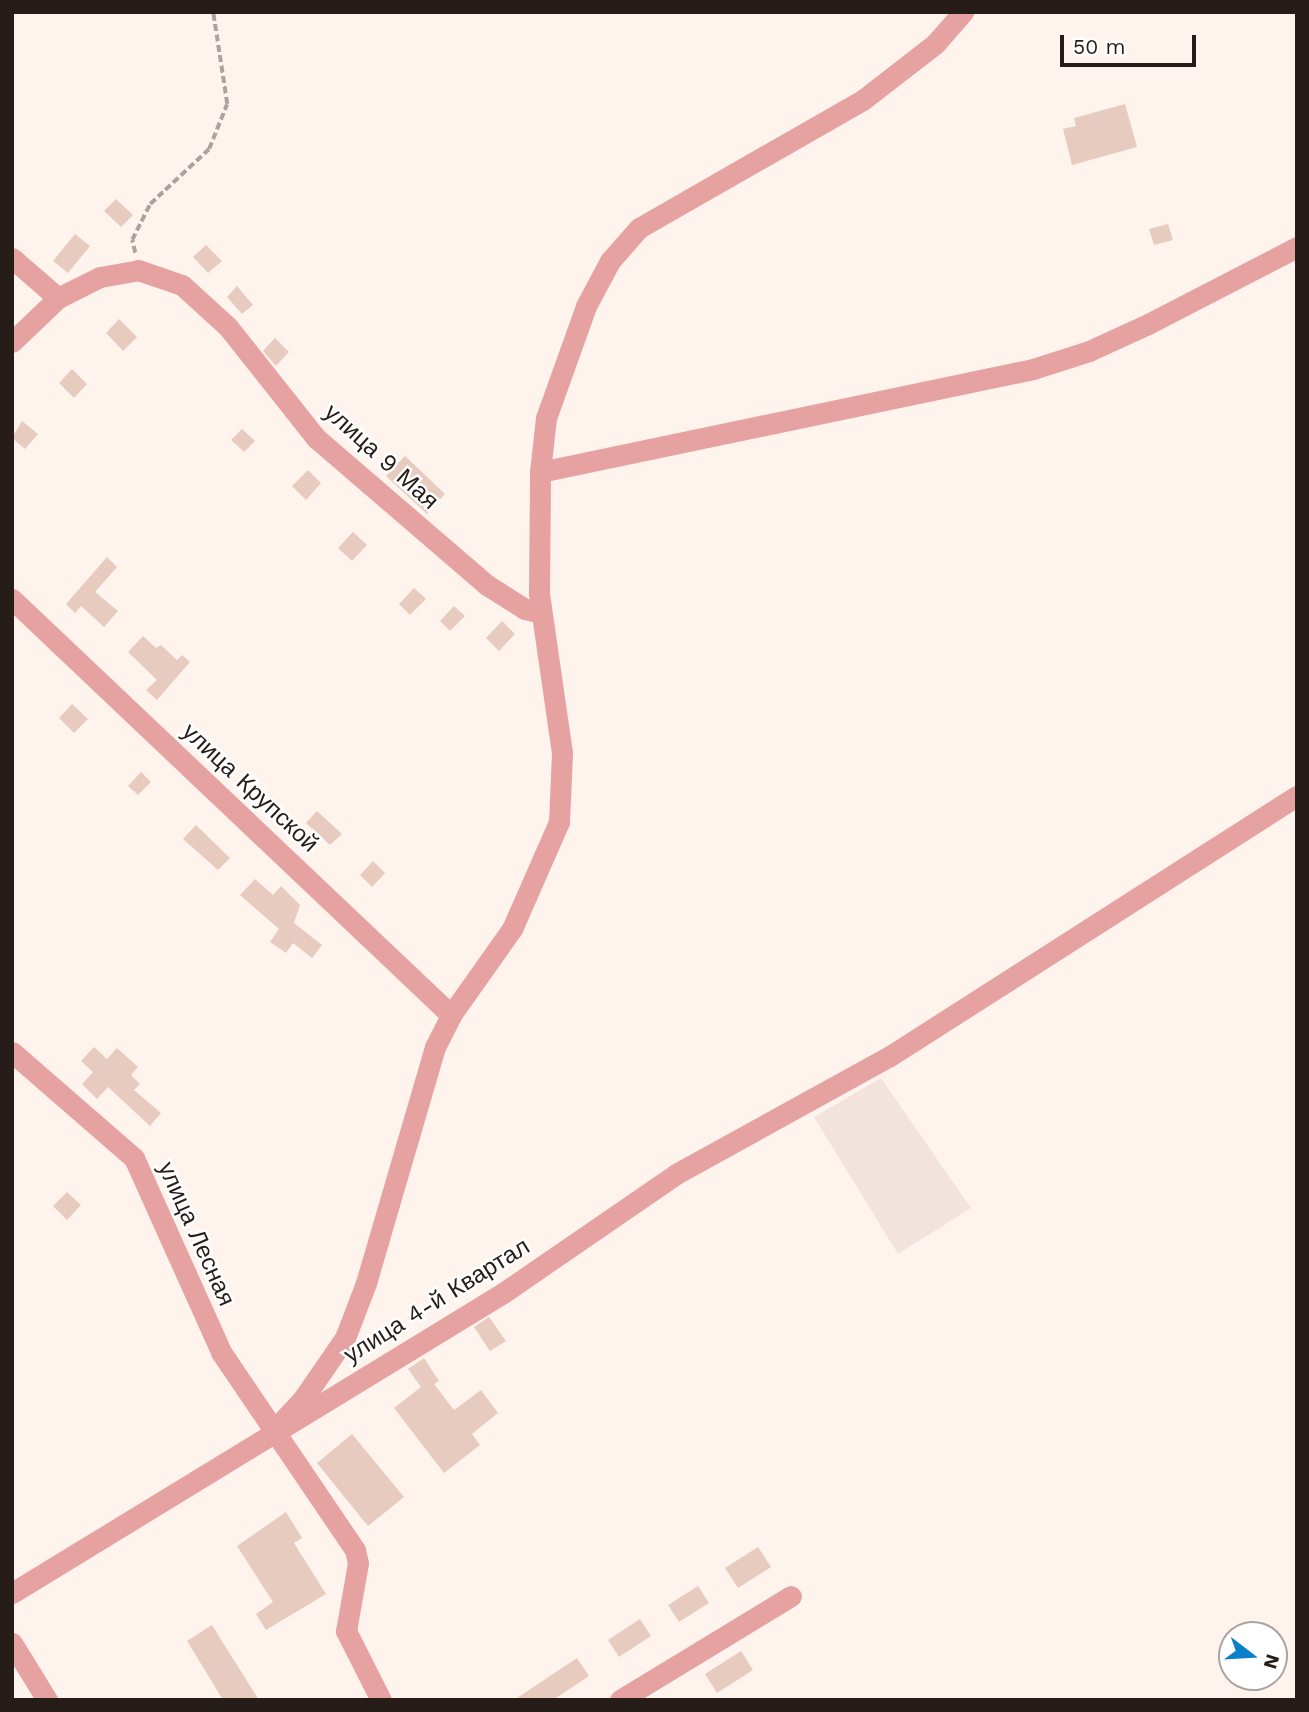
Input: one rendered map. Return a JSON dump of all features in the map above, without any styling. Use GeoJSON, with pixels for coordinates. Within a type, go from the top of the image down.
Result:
{"type":"FeatureCollection","features":[{"type":"Feature","properties":{"kind":"street"},"geometry":{"type":"LineString","coordinates":[[273,1431],[303,1399],[345,1338],[366,1283],[435,1047],[452,1015],[512,929],[559,822],[562,753],[541,613],[540,472],[546,418],[575,332],[599,280],[623,243],[659,214],[864,99],[934,44],[963,12]]}},
{"type":"Feature","properties":{"kind":"street"},"geometry":{"type":"LineString","coordinates":[[540,472],[1033,369],[1138,329],[1297,247]]}},
{"type":"Feature","properties":{"kind":"street"},"geometry":{"type":"LineString","coordinates":[[12,258],[58,298]]}},
{"type":"Feature","properties":{"kind":"street"},"geometry":{"type":"LineString","coordinates":[[12,342],[58,298],[100,277],[138,270]]}},
{"type":"Feature","properties":{"kind":"street","name":"улица 9 Мая"},"geometry":{"type":"LineString","coordinates":[[138,270],[182,285],[228,327],[316,438],[487,585],[514,604],[541,613]]}},
{"type":"Feature","properties":{"kind":"street","name":"улица Крупской"},"geometry":{"type":"LineString","coordinates":[[12,599],[452,1015]]}},
{"type":"Feature","properties":{"kind":"street","name":"улица 4-й Квартал"},"geometry":{"type":"LineString","coordinates":[[12,1592],[491,1301],[676,1174],[890,1056],[1297,796]]}},
{"type":"Feature","properties":{"kind":"street","name":"улица Лесная"},"geometry":{"type":"LineString","coordinates":[[12,1052],[134,1158],[208,1329],[273,1431],[355,1550],[358,1563],[346,1631],[381,1700]]}},
{"type":"Feature","properties":{"kind":"street"},"geometry":{"type":"LineString","coordinates":[[620,1700],[791,1596]]}},
{"type":"Feature","properties":{"kind":"street"},"geometry":{"type":"LineString","coordinates":[[12,1643],[47,1700]]}},
{"type":"Feature","properties":{"kind":"path"},"geometry":{"type":"LineString","coordinates":[[138,270],[132,240],[150,204],[209,149],[227,104],[213,12]]}},
{"type":"Feature","properties":{"kind":"shaded area"},"geometry":{"type":"Polygon","coordinates":[[[881,1078],[971,1208],[898,1254],[814,1117],[881,1078]]]}},
{"type":"Feature","properties":{"kind":"building"},"geometry":{"type":"Polygon","coordinates":[[[1125,104],[1137,147],[1072,165],[1063,129],[1076,126],[1074,118],[1125,104]]]}},
{"type":"Feature","properties":{"kind":"building"},"geometry":{"type":"Polygon","coordinates":[[[116,199],[133,215],[121,227],[104,211],[116,199]]]}},
{"type":"Feature","properties":{"kind":"building"},"geometry":{"type":"Polygon","coordinates":[[[1168,224],[1173,240],[1154,245],[1149,229],[1168,224]]]}},
{"type":"Feature","properties":{"kind":"building"},"geometry":{"type":"Polygon","coordinates":[[[75,234],[90,246],[68,273],[53,261],[75,234]]]}},
{"type":"Feature","properties":{"kind":"building"},"geometry":{"type":"Polygon","coordinates":[[[206,245],[222,261],[208,273],[193,257],[206,245]]]}},
{"type":"Feature","properties":{"kind":"building"},"geometry":{"type":"Polygon","coordinates":[[[237,286],[253,305],[242,314],[227,297],[237,286]]]}},
{"type":"Feature","properties":{"kind":"building"},"geometry":{"type":"Polygon","coordinates":[[[119,319],[137,337],[123,351],[106,333],[119,319]]]}},
{"type":"Feature","properties":{"kind":"building"},"geometry":{"type":"Polygon","coordinates":[[[275,338],[289,352],[276,366],[263,351],[275,338]]]}},
{"type":"Feature","properties":{"kind":"building"},"geometry":{"type":"Polygon","coordinates":[[[72,369],[87,384],[74,398],[59,383],[72,369]]]}},
{"type":"Feature","properties":{"kind":"building"},"geometry":{"type":"Polygon","coordinates":[[[22,421],[38,434],[25,449],[12,438],[22,421]]]}},
{"type":"Feature","properties":{"kind":"building"},"geometry":{"type":"Polygon","coordinates":[[[242,429],[255,441],[244,452],[231,440],[242,429]]]}},
{"type":"Feature","properties":{"kind":"building"},"geometry":{"type":"Polygon","coordinates":[[[405,456],[445,494],[427,514],[386,476],[405,456]]]}},
{"type":"Feature","properties":{"kind":"building"},"geometry":{"type":"Polygon","coordinates":[[[308,470],[321,483],[306,500],[292,486],[308,470]]]}},
{"type":"Feature","properties":{"kind":"building"},"geometry":{"type":"Polygon","coordinates":[[[353,532],[367,545],[352,561],[338,548],[353,532]]]}},
{"type":"Feature","properties":{"kind":"building"},"geometry":{"type":"Polygon","coordinates":[[[107,557],[117,567],[95,592],[118,611],[104,627],[81,606],[75,613],[66,604],[107,557]]]}},
{"type":"Feature","properties":{"kind":"building"},"geometry":{"type":"Polygon","coordinates":[[[414,588],[426,599],[410,615],[399,604],[414,588]]]}},
{"type":"Feature","properties":{"kind":"building"},"geometry":{"type":"Polygon","coordinates":[[[454,606],[465,616],[450,631],[440,621],[454,606]]]}},
{"type":"Feature","properties":{"kind":"building"},"geometry":{"type":"Polygon","coordinates":[[[502,621],[515,634],[499,651],[486,638],[502,621]]]}},
{"type":"Feature","properties":{"kind":"building"},"geometry":{"type":"Polygon","coordinates":[[[143,636],[156,648],[161,645],[177,660],[182,655],[190,662],[157,700],[146,690],[157,680],[128,652],[143,636]]]}},
{"type":"Feature","properties":{"kind":"building"},"geometry":{"type":"Polygon","coordinates":[[[72,704],[88,719],[74,733],[59,718],[72,704]]]}},
{"type":"Feature","properties":{"kind":"building"},"geometry":{"type":"Polygon","coordinates":[[[141,772],[151,782],[138,795],[128,786],[141,772]]]}},
{"type":"Feature","properties":{"kind":"building"},"geometry":{"type":"Polygon","coordinates":[[[317,811],[342,834],[330,845],[306,823],[317,811]]]}},
{"type":"Feature","properties":{"kind":"building"},"geometry":{"type":"Polygon","coordinates":[[[196,825],[230,858],[218,870],[183,839],[196,825]]]}},
{"type":"Feature","properties":{"kind":"building"},"geometry":{"type":"Polygon","coordinates":[[[373,861],[385,873],[372,887],[360,875],[373,861]]]}},
{"type":"Feature","properties":{"kind":"building"},"geometry":{"type":"Polygon","coordinates":[[[255,879],[273,895],[281,886],[300,905],[294,923],[322,945],[312,958],[293,943],[286,953],[270,942],[279,929],[240,895],[255,879]]]}},
{"type":"Feature","properties":{"kind":"building"},"geometry":{"type":"Polygon","coordinates":[[[94,1047],[107,1059],[117,1048],[138,1067],[131,1075],[140,1084],[134,1090],[161,1113],[150,1126],[108,1087],[97,1099],[82,1084],[93,1072],[81,1061],[94,1047]]]}},
{"type":"Feature","properties":{"kind":"building"},"geometry":{"type":"Polygon","coordinates":[[[67,1192],[81,1205],[67,1220],[53,1206],[67,1192]]]}},
{"type":"Feature","properties":{"kind":"building"},"geometry":{"type":"Polygon","coordinates":[[[489,1317],[506,1341],[490,1351],[474,1327],[489,1317]]]}},
{"type":"Feature","properties":{"kind":"building"},"geometry":{"type":"Polygon","coordinates":[[[424,1358],[439,1381],[434,1384],[454,1410],[481,1390],[498,1413],[472,1434],[480,1445],[444,1473],[394,1408],[421,1387],[408,1369],[424,1358]]]}},
{"type":"Feature","properties":{"kind":"building"},"geometry":{"type":"Polygon","coordinates":[[[352,1434],[404,1497],[368,1526],[317,1463],[352,1434]]]}},
{"type":"Feature","properties":{"kind":"building"},"geometry":{"type":"Polygon","coordinates":[[[286,1512],[302,1538],[294,1543],[326,1594],[266,1630],[256,1614],[273,1602],[237,1546],[286,1512]]]}},
{"type":"Feature","properties":{"kind":"building"},"geometry":{"type":"Polygon","coordinates":[[[758,1547],[771,1567],[738,1588],[725,1568],[758,1547]]]}},
{"type":"Feature","properties":{"kind":"building"},"geometry":{"type":"Polygon","coordinates":[[[698,1586],[709,1603],[679,1622],[668,1605],[698,1586]]]}},
{"type":"Feature","properties":{"kind":"building"},"geometry":{"type":"Polygon","coordinates":[[[640,1619],[651,1636],[619,1657],[608,1640],[640,1619]]]}},
{"type":"Feature","properties":{"kind":"building"},"geometry":{"type":"Polygon","coordinates":[[[212,1625],[259,1700],[223,1700],[187,1641],[212,1625]]]}},
{"type":"Feature","properties":{"kind":"building"},"geometry":{"type":"Polygon","coordinates":[[[741,1651],[753,1670],[717,1693],[705,1674],[741,1651]]]}},
{"type":"Feature","properties":{"kind":"building"},"geometry":{"type":"Polygon","coordinates":[[[577,1658],[589,1676],[553,1700],[514,1700],[577,1658]]]}}]}
